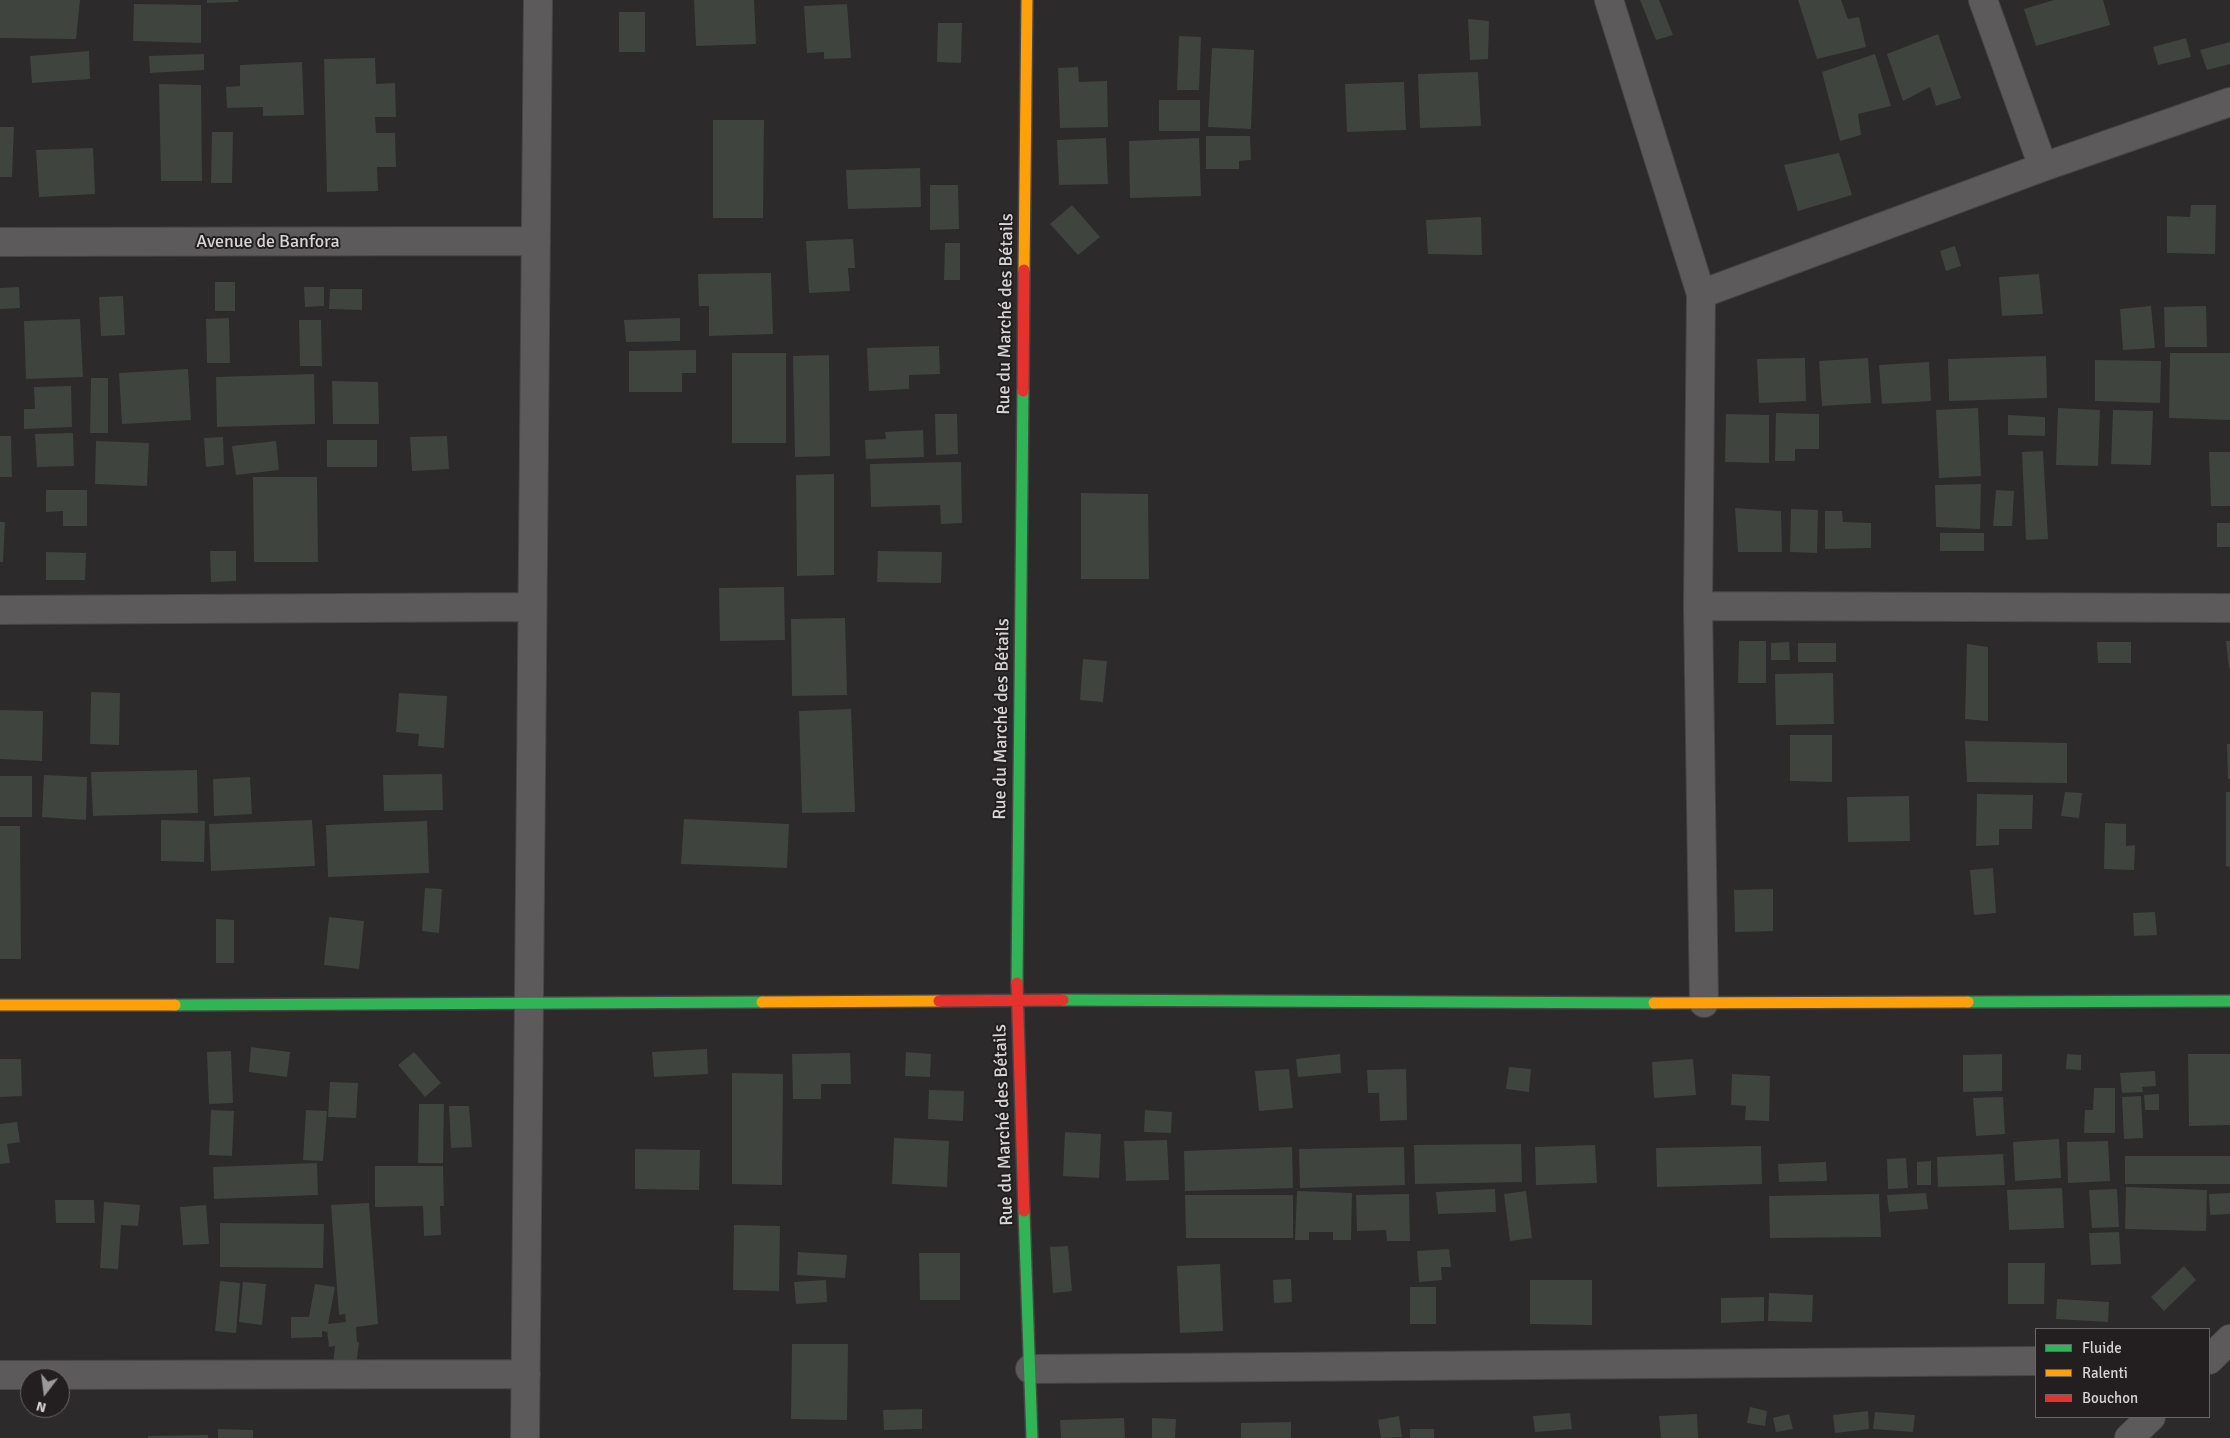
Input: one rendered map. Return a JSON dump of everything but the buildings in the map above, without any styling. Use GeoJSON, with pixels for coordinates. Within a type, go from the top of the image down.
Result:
{"type":"FeatureCollection","features":[{"type":"Feature","properties":{"kind":"street"},"geometry":{"type":"LineString","coordinates":[[525,1438],[538,0]]}},
{"type":"Feature","properties":{"kind":"street","name":"Rue du Marché des Bétails"},"geometry":{"type":"LineString","coordinates":[[1027,0],[1017,1000],[1032,1438]]}},
{"type":"Feature","properties":{"kind":"street"},"geometry":{"type":"LineString","coordinates":[[1609,0],[1701,294],[1698,606],[1704,1003]]}},
{"type":"Feature","properties":{"kind":"street"},"geometry":{"type":"LineString","coordinates":[[1983,0],[2044,167]]}},
{"type":"Feature","properties":{"kind":"street"},"geometry":{"type":"LineString","coordinates":[[1701,294],[2044,167],[2230,102]]}},
{"type":"Feature","properties":{"kind":"street","name":"Avenue de Banfora"},"geometry":{"type":"LineString","coordinates":[[0,242],[536,241]]}},
{"type":"Feature","properties":{"kind":"street"},"geometry":{"type":"LineString","coordinates":[[1698,606],[2230,608]]}},
{"type":"Feature","properties":{"kind":"street"},"geometry":{"type":"LineString","coordinates":[[0,610],[532,607]]}},
{"type":"Feature","properties":{"kind":"street"},"geometry":{"type":"LineString","coordinates":[[0,1005],[530,1004],[1017,1000],[1704,1003],[2230,1001]]}},
{"type":"Feature","properties":{"kind":"street"},"geometry":{"type":"LineString","coordinates":[[2210,1359],[2230,1339]]}},
{"type":"Feature","properties":{"kind":"street"},"geometry":{"type":"LineString","coordinates":[[1030,1369],[2035,1362]]}},
{"type":"Feature","properties":{"kind":"street"},"geometry":{"type":"LineString","coordinates":[[0,1376],[526,1374]]}},
{"type":"Feature","properties":{"kind":"street"},"geometry":{"type":"LineString","coordinates":[[2129,1438],[2149,1418]]}},
{"type":"Feature","properties":{"kind":"traffic: fast"},"geometry":{"type":"LineString","coordinates":[[1017,983],[1023,391]]}},
{"type":"Feature","properties":{"kind":"traffic: fast"},"geometry":{"type":"LineString","coordinates":[[1063,1000],[1654,1003]]}},
{"type":"Feature","properties":{"kind":"traffic: fast"},"geometry":{"type":"LineString","coordinates":[[1968,1002],[2230,1001]]}},
{"type":"Feature","properties":{"kind":"traffic: fast"},"geometry":{"type":"LineString","coordinates":[[175,1005],[762,1002]]}},
{"type":"Feature","properties":{"kind":"traffic: fast"},"geometry":{"type":"LineString","coordinates":[[1024,1211],[1032,1438]]}},
{"type":"Feature","properties":{"kind":"traffic: slow"},"geometry":{"type":"LineString","coordinates":[[1024,270],[1027,0]]}},
{"type":"Feature","properties":{"kind":"traffic: slow"},"geometry":{"type":"LineString","coordinates":[[762,1002],[939,1001]]}},
{"type":"Feature","properties":{"kind":"traffic: slow"},"geometry":{"type":"LineString","coordinates":[[1654,1003],[1968,1002]]}},
{"type":"Feature","properties":{"kind":"traffic: slow"},"geometry":{"type":"LineString","coordinates":[[0,1005],[175,1005]]}},
{"type":"Feature","properties":{"kind":"traffic: jam"},"geometry":{"type":"LineString","coordinates":[[1023,391],[1024,270]]}},
{"type":"Feature","properties":{"kind":"traffic: jam"},"geometry":{"type":"LineString","coordinates":[[1017,983],[1024,1211]]}},
{"type":"Feature","properties":{"kind":"traffic: jam"},"geometry":{"type":"LineString","coordinates":[[939,1001],[1063,1000]]}}]}
